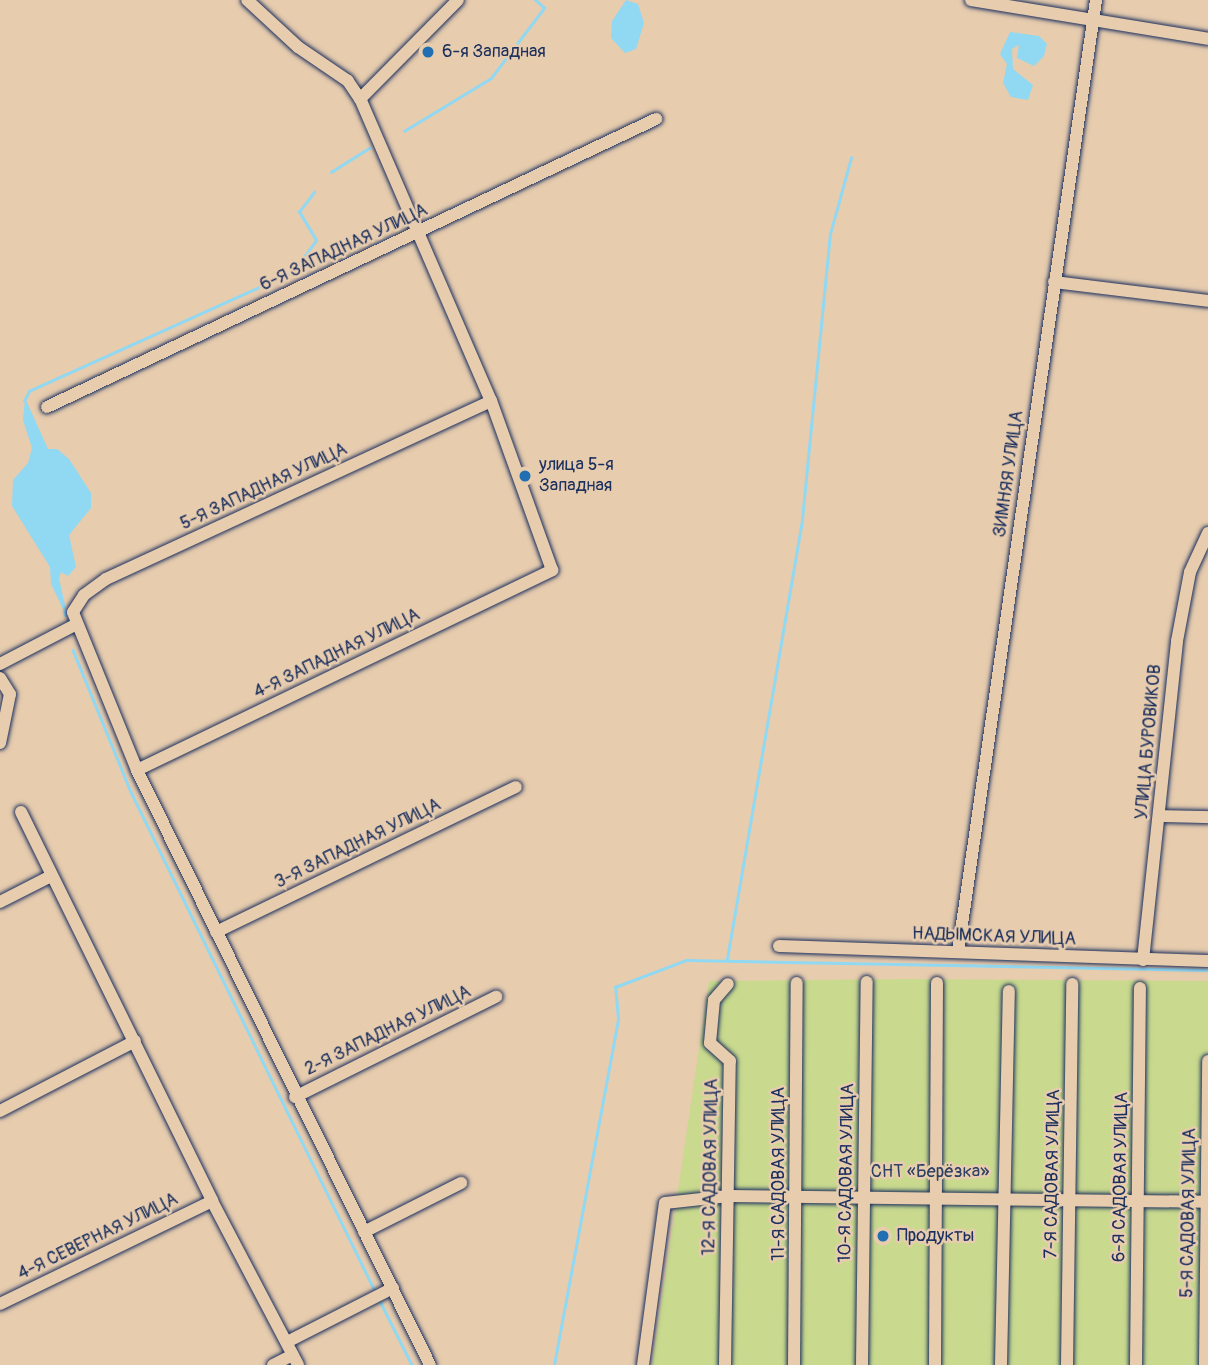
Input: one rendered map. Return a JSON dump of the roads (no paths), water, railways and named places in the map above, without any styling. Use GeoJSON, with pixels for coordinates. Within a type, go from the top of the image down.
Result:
{"type":"FeatureCollection","features":[{"type":"Feature","properties":{"kind":"street"},"geometry":{"type":"LineString","coordinates":[[247,0],[298,47],[348,81],[360,99],[420,232],[491,401]]}},
{"type":"Feature","properties":{"kind":"street"},"geometry":{"type":"LineString","coordinates":[[360,99],[458,0]]}},
{"type":"Feature","properties":{"kind":"street"},"geometry":{"type":"LineString","coordinates":[[971,0],[1093,23],[1208,39]]}},
{"type":"Feature","properties":{"kind":"street","name":"ЗИМНЯЯ УЛИЦА"},"geometry":{"type":"LineString","coordinates":[[958,952],[1096,0]]}},
{"type":"Feature","properties":{"kind":"street","name":"6-Я ЗАПАДНАЯ УЛИЦА"},"geometry":{"type":"LineString","coordinates":[[47,407],[656,119]]}},
{"type":"Feature","properties":{"kind":"street"},"geometry":{"type":"LineString","coordinates":[[1054,282],[1208,301]]}},
{"type":"Feature","properties":{"kind":"street","name":"4-Я ЗАПАДНАЯ УЛИЦА"},"geometry":{"type":"LineString","coordinates":[[137,770],[552,570],[491,401]]}},
{"type":"Feature","properties":{"kind":"street","name":"5-Я ЗАПАДНАЯ УЛИЦА"},"geometry":{"type":"LineString","coordinates":[[75,625],[73,612],[84,595],[106,579],[491,401]]}},
{"type":"Feature","properties":{"kind":"street","name":"УЛИЦА БУРОВИКОВ"},"geometry":{"type":"LineString","coordinates":[[1143,960],[1160,816],[1169,698],[1185,593],[1208,533]]}},
{"type":"Feature","properties":{"kind":"street"},"geometry":{"type":"LineString","coordinates":[[0,664],[75,625],[137,770],[295,1097],[430,1365]]}},
{"type":"Feature","properties":{"kind":"street"},"geometry":{"type":"LineString","coordinates":[[0,678],[10,694],[0,743]]}},
{"type":"Feature","properties":{"kind":"street","name":"3-Я ЗАПАДНАЯ УЛИЦА"},"geometry":{"type":"LineString","coordinates":[[216,932],[516,787]]}},
{"type":"Feature","properties":{"kind":"street"},"geometry":{"type":"LineString","coordinates":[[21,812],[212,1201],[296,1360],[273,1365]]}},
{"type":"Feature","properties":{"kind":"street"},"geometry":{"type":"LineString","coordinates":[[1160,816],[1208,817]]}},
{"type":"Feature","properties":{"kind":"street"},"geometry":{"type":"LineString","coordinates":[[0,902],[51,876]]}},
{"type":"Feature","properties":{"kind":"street","name":"НАДЫМСКАЯ УЛИЦА"},"geometry":{"type":"LineString","coordinates":[[779,946],[1208,961]]}},
{"type":"Feature","properties":{"kind":"street","name":"10-Я САДОВАЯ УЛИЦА"},"geometry":{"type":"LineString","coordinates":[[862,1365],[867,982]]}},
{"type":"Feature","properties":{"kind":"street","name":"11-Я САДОВАЯ УЛИЦА"},"geometry":{"type":"LineString","coordinates":[[794,1365],[797,983]]}},
{"type":"Feature","properties":{"kind":"street","name":"12-Я САДОВАЯ УЛИЦА"},"geometry":{"type":"LineString","coordinates":[[725,1365],[730,1061],[710,1043],[714,1000],[728,984]]}},
{"type":"Feature","properties":{"kind":"street"},"geometry":{"type":"LineString","coordinates":[[935,1365],[937,984]]}},
{"type":"Feature","properties":{"kind":"street","name":"7-Я САДОВАЯ УЛИЦА"},"geometry":{"type":"LineString","coordinates":[[1068,1365],[1072,984]]}},
{"type":"Feature","properties":{"kind":"street","name":"6-Я САДОВАЯ УЛИЦА"},"geometry":{"type":"LineString","coordinates":[[1136,1365],[1140,988]]}},
{"type":"Feature","properties":{"kind":"street"},"geometry":{"type":"LineString","coordinates":[[1001,1365],[1008,1201],[1009,991]]}},
{"type":"Feature","properties":{"kind":"street","name":"2-Я ЗАПАДНАЯ УЛИЦА"},"geometry":{"type":"LineString","coordinates":[[295,1097],[496,998]]}},
{"type":"Feature","properties":{"kind":"street"},"geometry":{"type":"LineString","coordinates":[[0,1111],[135,1041]]}},
{"type":"Feature","properties":{"kind":"street","name":"5-Я САДОВАЯ УЛИЦА"},"geometry":{"type":"LineString","coordinates":[[1205,1365],[1208,1061]]}},
{"type":"Feature","properties":{"kind":"street"},"geometry":{"type":"LineString","coordinates":[[364,1232],[461,1183]]}},
{"type":"Feature","properties":{"kind":"street"},"geometry":{"type":"LineString","coordinates":[[643,1365],[665,1203],[729,1196],[1208,1202]]}},
{"type":"Feature","properties":{"kind":"street","name":"4-Я СЕВЕРНАЯ УЛИЦА"},"geometry":{"type":"LineString","coordinates":[[0,1304],[212,1201]]}},
{"type":"Feature","properties":{"kind":"street"},"geometry":{"type":"LineString","coordinates":[[288,1342],[393,1288]]}},
{"type":"Feature","properties":{"kind":"water"},"geometry":{"type":"Polygon","coordinates":[[[626,0],[638,4],[644,23],[636,49],[625,53],[611,38],[612,21],[626,0]]]}},
{"type":"Feature","properties":{"kind":"water"},"geometry":{"type":"Polygon","coordinates":[[[1010,32],[1039,36],[1047,44],[1044,56],[1034,66],[1017,58],[1019,45],[1012,49],[1013,69],[1033,85],[1028,100],[1011,97],[1003,83],[1007,64],[1000,54],[1010,32]]]}},
{"type":"Feature","properties":{"kind":"water"},"geometry":{"type":"Polygon","coordinates":[[[25,398],[48,449],[57,449],[69,459],[91,493],[91,508],[69,535],[76,567],[68,576],[61,572],[59,579],[66,615],[51,584],[50,567],[12,506],[13,480],[28,463],[32,448],[23,420],[25,398]]]}},
{"type":"Feature","properties":{"kind":"waterway"},"geometry":{"type":"LineString","coordinates":[[404,131],[491,78],[544,8],[535,0]]}},
{"type":"Feature","properties":{"kind":"waterway"},"geometry":{"type":"LineString","coordinates":[[331,172],[369,148]]}},
{"type":"Feature","properties":{"kind":"waterway"},"geometry":{"type":"LineString","coordinates":[[727,959],[802,519],[830,234],[851,158]]}},
{"type":"Feature","properties":{"kind":"waterway"},"geometry":{"type":"LineString","coordinates":[[24,401],[29,391],[293,272],[316,240],[299,212],[314,192]]}},
{"type":"Feature","properties":{"kind":"waterway"},"geometry":{"type":"LineString","coordinates":[[58,581],[66,615]]}},
{"type":"Feature","properties":{"kind":"waterway"},"geometry":{"type":"LineString","coordinates":[[73,650],[131,792],[376,1293]]}},
{"type":"Feature","properties":{"kind":"waterway"},"geometry":{"type":"LineString","coordinates":[[554,1365],[618,1019],[615,987],[686,960],[1208,970]]}},
{"type":"Feature","properties":{"kind":"waterway"},"geometry":{"type":"LineString","coordinates":[[379,1299],[412,1365]]}},
{"type":"Feature","properties":{"kind":"place","name":"6-я Западная"},"geometry":{"type":"Point","coordinates":[428,52]}},
{"type":"Feature","properties":{"kind":"place","name":"улица 5-я Западная"},"geometry":{"type":"Point","coordinates":[525,476]}},
{"type":"Feature","properties":{"kind":"place","name":"Продукты"},"geometry":{"type":"Point","coordinates":[883,1236]}},
{"type":"Feature","properties":{"kind":"park label","name":"СНТ «Берёзка»"},"geometry":{"type":"Point","coordinates":[930,1172]}}]}
